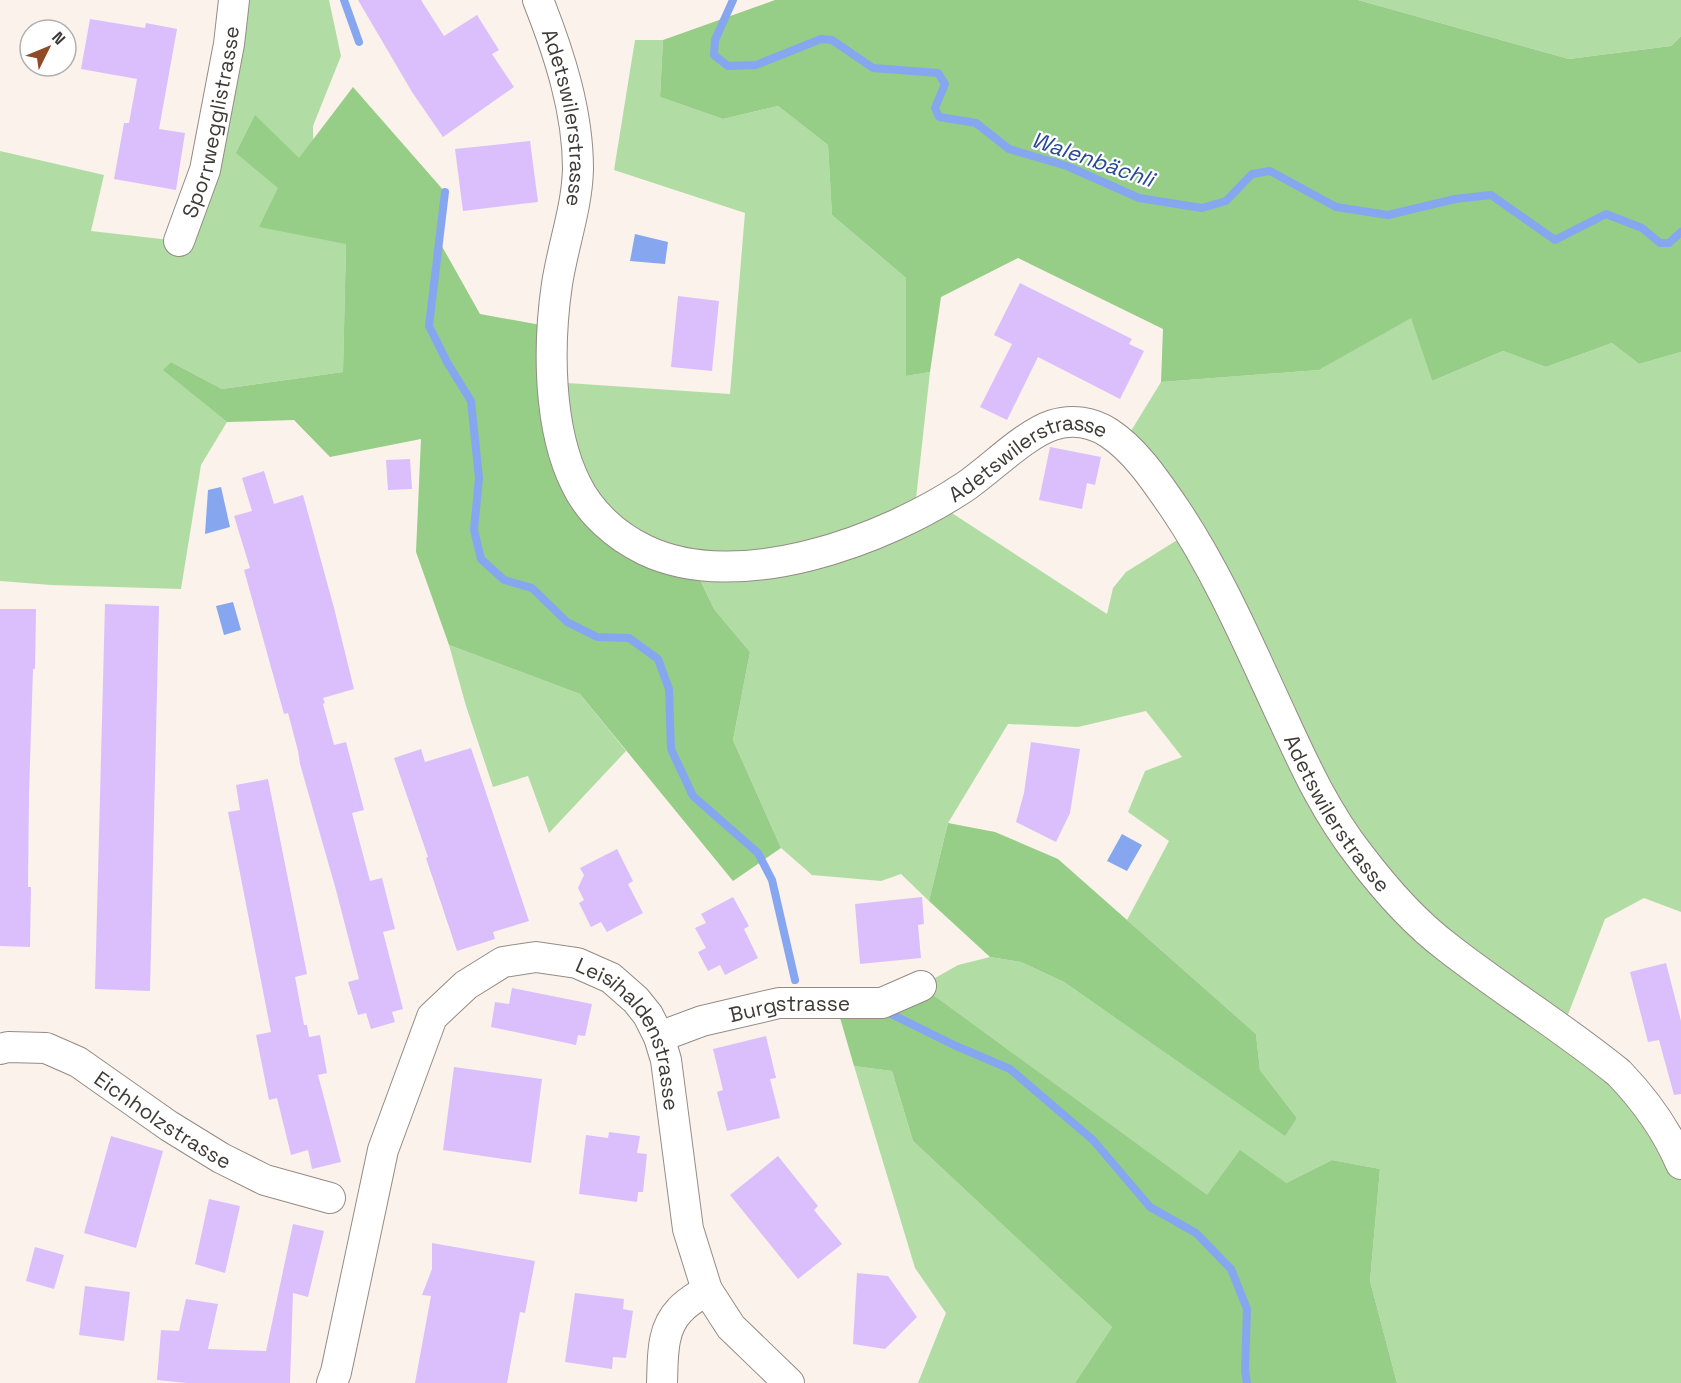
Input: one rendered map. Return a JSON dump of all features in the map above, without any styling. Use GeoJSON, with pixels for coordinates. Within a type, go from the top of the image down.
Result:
{"type":"FeatureCollection","features":[{"type":"Feature","properties":{"kind":"street","name":"Sporrwegglistrasse"},"geometry":{"type":"LineString","coordinates":[[179,241],[205,170],[229,44],[234,0]]}},
{"type":"Feature","properties":{"kind":"street","name":"Adetswilerstrasse"},"geometry":{"type":"LineString","coordinates":[[538,0],[561,67],[574,118],[578,166],[577,188],[558,280],[552,327],[553,382],[562,445],[577,487],[589,506],[608,525],[643,549],[668,559],[693,565],[778,561],[843,546],[913,517],[969,484],[1048,426],[1067,422],[1087,423],[1107,432],[1123,444],[1156,482],[1191,532],[1233,612],[1319,796],[1359,855],[1406,910],[1445,946],[1591,1050],[1619,1073],[1637,1092],[1674,1148],[1681,1164]]}},
{"type":"Feature","properties":{"kind":"street","name":"Leisihaldenstrasse"},"geometry":{"type":"LineString","coordinates":[[332,1383],[383,1150],[432,1017],[465,985],[503,962],[536,957],[578,963],[611,978],[636,1000],[648,1015],[659,1037],[666,1060],[688,1228],[707,1290]]}},
{"type":"Feature","properties":{"kind":"street","name":"Burgstrasse"},"geometry":{"type":"LineString","coordinates":[[659,1037],[702,1021],[778,1003],[882,1003],[921,987]]}},
{"type":"Feature","properties":{"kind":"street","name":"Eichholzstrasse"},"geometry":{"type":"LineString","coordinates":[[0,1049],[8,1047],[46,1048],[78,1062],[97,1073],[169,1126],[221,1158],[265,1180],[330,1198]]}},
{"type":"Feature","properties":{"kind":"street"},"geometry":{"type":"LineString","coordinates":[[662,1383],[663,1348],[672,1320],[680,1309],[707,1290],[731,1328],[789,1383]]}},
{"type":"Feature","properties":{"kind":"green space"},"geometry":{"type":"Polygon","coordinates":[[[234,0],[329,0],[341,56],[313,126],[314,184],[346,244],[343,372],[222,389],[171,362],[164,370],[227,422],[201,465],[181,589],[0,581],[0,151],[104,175],[91,231],[179,241],[234,0]]]}},
{"type":"Feature","properties":{"kind":"green space"},"geometry":{"type":"Polygon","coordinates":[[[775,0],[1358,0],[1569,59],[1671,46],[1681,36],[1681,352],[1639,364],[1612,343],[1546,367],[1503,351],[1432,381],[1411,318],[1319,370],[1161,382],[1163,329],[1018,258],[941,297],[930,372],[906,376],[906,278],[832,215],[828,145],[778,106],[723,119],[660,97],[663,40],[775,0]]]}},
{"type":"Feature","properties":{"kind":"green space"},"geometry":{"type":"Polygon","coordinates":[[[1358,0],[1681,0],[1681,36],[1671,46],[1569,59],[1358,0]]]}},
{"type":"Feature","properties":{"kind":"green space"},"geometry":{"type":"Polygon","coordinates":[[[635,40],[663,40],[660,97],[723,119],[778,106],[828,145],[832,215],[906,278],[906,376],[930,372],[914,517],[938,504],[1107,614],[1113,588],[1126,572],[1190,532],[1123,444],[1161,382],[1319,370],[1411,317],[1432,381],[1503,351],[1546,367],[1612,343],[1639,364],[1681,352],[1681,912],[1644,898],[1605,919],[1562,1030],[1681,1164],[1681,1383],[1397,1383],[1370,1281],[1380,1169],[1332,1160],[1286,1183],[1207,1196],[921,986],[958,965],[990,957],[1021,962],[1064,982],[1285,1135],[1297,1118],[1260,1070],[1256,1034],[1127,920],[1169,841],[1128,812],[1145,771],[1182,757],[1146,711],[1078,727],[1008,724],[948,823],[929,901],[901,874],[881,881],[812,875],[781,848],[733,740],[750,652],[714,609],[693,565],[643,549],[577,487],[553,382],[730,394],[745,213],[614,170],[635,40]]]}},
{"type":"Feature","properties":{"kind":"green space"},"geometry":{"type":"Polygon","coordinates":[[[353,87],[445,192],[439,241],[480,314],[552,327],[562,445],[608,525],[693,565],[714,609],[750,652],[733,740],[781,848],[733,881],[580,694],[449,645],[416,552],[421,439],[330,457],[294,420],[227,422],[163,370],[171,362],[222,389],[343,372],[346,244],[259,227],[278,188],[236,153],[255,115],[299,158],[353,87]]]}},
{"type":"Feature","properties":{"kind":"green space"},"geometry":{"type":"Polygon","coordinates":[[[449,645],[580,694],[626,751],[549,833],[528,776],[493,787],[466,706],[449,645]]]}},
{"type":"Feature","properties":{"kind":"green space"},"geometry":{"type":"Polygon","coordinates":[[[948,823],[995,832],[1058,859],[1256,1034],[1260,1070],[1297,1118],[1285,1136],[1064,982],[1021,962],[990,957],[929,901],[948,823]]]}},
{"type":"Feature","properties":{"kind":"green space"},"geometry":{"type":"Polygon","coordinates":[[[921,986],[1207,1195],[1240,1150],[1286,1183],[1332,1160],[1380,1169],[1370,1281],[1397,1383],[1075,1383],[1112,1327],[913,1141],[892,1071],[854,1066],[836,1004],[921,986]]]}},
{"type":"Feature","properties":{"kind":"green space"},"geometry":{"type":"Polygon","coordinates":[[[854,1066],[892,1071],[913,1141],[1112,1327],[1075,1383],[918,1383],[946,1313],[915,1268],[854,1066]]]}},
{"type":"Feature","properties":{"kind":"water"},"geometry":{"type":"Polygon","coordinates":[[[635,234],[668,242],[665,264],[630,261],[635,234]]]}},
{"type":"Feature","properties":{"kind":"water"},"geometry":{"type":"Polygon","coordinates":[[[221,487],[230,527],[205,534],[208,490],[221,487]]]}},
{"type":"Feature","properties":{"kind":"water"},"geometry":{"type":"Polygon","coordinates":[[[233,602],[241,630],[224,635],[216,606],[233,602]]]}},
{"type":"Feature","properties":{"kind":"water"},"geometry":{"type":"Polygon","coordinates":[[[1122,834],[1142,845],[1127,871],[1107,861],[1122,834]]]}},
{"type":"Feature","properties":{"kind":"building"},"geometry":{"type":"Polygon","coordinates":[[[358,0],[421,0],[444,36],[477,15],[499,50],[492,54],[514,87],[443,137],[412,92],[358,0]]]}},
{"type":"Feature","properties":{"kind":"building"},"geometry":{"type":"Polygon","coordinates":[[[90,19],[145,28],[146,23],[177,29],[159,129],[185,133],[176,190],[114,179],[124,123],[129,123],[137,79],[81,69],[90,19]]]}},
{"type":"Feature","properties":{"kind":"building"},"geometry":{"type":"Polygon","coordinates":[[[530,141],[538,202],[463,211],[455,149],[530,141]]]}},
{"type":"Feature","properties":{"kind":"building"},"geometry":{"type":"Polygon","coordinates":[[[1020,283],[1132,339],[1129,344],[1144,351],[1120,399],[1038,357],[1007,420],[980,407],[1012,344],[994,335],[1020,283]]]}},
{"type":"Feature","properties":{"kind":"building"},"geometry":{"type":"Polygon","coordinates":[[[678,296],[719,301],[712,371],[671,367],[678,296]]]}},
{"type":"Feature","properties":{"kind":"building"},"geometry":{"type":"Polygon","coordinates":[[[1050,447],[1101,457],[1095,485],[1087,483],[1082,509],[1039,500],[1050,447]]]}},
{"type":"Feature","properties":{"kind":"building"},"geometry":{"type":"Polygon","coordinates":[[[410,459],[412,489],[388,490],[386,460],[410,459]]]}},
{"type":"Feature","properties":{"kind":"building"},"geometry":{"type":"Polygon","coordinates":[[[264,471],[274,504],[303,495],[354,689],[323,698],[325,703],[323,704],[334,745],[346,742],[364,810],[352,813],[370,881],[382,878],[395,929],[383,932],[403,1009],[392,1012],[395,1022],[371,1029],[366,1013],[358,1015],[348,982],[359,979],[288,713],[284,714],[244,570],[250,568],[234,516],[252,511],[242,478],[264,471]]]}},
{"type":"Feature","properties":{"kind":"building"},"geometry":{"type":"Polygon","coordinates":[[[105,604],[159,606],[150,991],[95,989],[105,604]]]}},
{"type":"Feature","properties":{"kind":"building"},"geometry":{"type":"Polygon","coordinates":[[[0,609],[36,609],[29,794],[30,947],[0,946],[0,609]]]}},
{"type":"Feature","properties":{"kind":"building"},"geometry":{"type":"Polygon","coordinates":[[[1031,742],[1080,749],[1070,813],[1056,842],[1016,822],[1024,793],[1031,742]]]}},
{"type":"Feature","properties":{"kind":"building"},"geometry":{"type":"Polygon","coordinates":[[[471,748],[529,921],[493,932],[495,939],[457,951],[394,758],[421,749],[425,762],[471,748]]]}},
{"type":"Feature","properties":{"kind":"building"},"geometry":{"type":"Polygon","coordinates":[[[268,779],[307,974],[295,977],[304,1025],[307,1025],[309,1037],[320,1035],[327,1073],[318,1075],[341,1162],[312,1169],[308,1150],[291,1155],[277,1098],[269,1100],[256,1035],[271,1032],[228,812],[240,810],[236,785],[268,779]]]}},
{"type":"Feature","properties":{"kind":"building"},"geometry":{"type":"Polygon","coordinates":[[[617,849],[633,881],[628,884],[643,913],[607,932],[601,922],[591,927],[579,903],[584,900],[578,888],[584,875],[580,868],[617,849]]]}},
{"type":"Feature","properties":{"kind":"building"},"geometry":{"type":"Polygon","coordinates":[[[733,897],[749,926],[744,929],[758,958],[725,975],[720,965],[708,971],[698,952],[706,948],[695,928],[706,923],[701,914],[733,897]]]}},
{"type":"Feature","properties":{"kind":"building"},"geometry":{"type":"Polygon","coordinates":[[[922,897],[924,924],[918,925],[921,958],[860,964],[855,904],[922,897]]]}},
{"type":"Feature","properties":{"kind":"building"},"geometry":{"type":"Polygon","coordinates":[[[1666,963],[1681,1021],[1681,1094],[1674,1095],[1659,1040],[1648,1042],[1630,972],[1666,963]]]}},
{"type":"Feature","properties":{"kind":"building"},"geometry":{"type":"Polygon","coordinates":[[[512,988],[592,1004],[585,1036],[578,1035],[576,1045],[491,1027],[495,1002],[509,1004],[512,988]]]}},
{"type":"Feature","properties":{"kind":"building"},"geometry":{"type":"Polygon","coordinates":[[[766,1036],[776,1078],[770,1079],[780,1118],[727,1131],[717,1092],[723,1090],[713,1049],[766,1036]]]}},
{"type":"Feature","properties":{"kind":"building"},"geometry":{"type":"Polygon","coordinates":[[[454,1067],[542,1079],[531,1163],[443,1150],[454,1067]]]}},
{"type":"Feature","properties":{"kind":"building"},"geometry":{"type":"Polygon","coordinates":[[[609,1132],[640,1136],[637,1153],[647,1154],[643,1192],[638,1192],[637,1202],[579,1194],[586,1135],[608,1138],[609,1132]]]}},
{"type":"Feature","properties":{"kind":"building"},"geometry":{"type":"Polygon","coordinates":[[[111,1136],[163,1151],[136,1248],[84,1233],[111,1136]]]}},
{"type":"Feature","properties":{"kind":"building"},"geometry":{"type":"Polygon","coordinates":[[[778,1156],[818,1206],[814,1210],[842,1244],[798,1279],[730,1195],[778,1156]]]}},
{"type":"Feature","properties":{"kind":"building"},"geometry":{"type":"Polygon","coordinates":[[[209,1199],[240,1206],[225,1273],[195,1264],[209,1199]]]}},
{"type":"Feature","properties":{"kind":"building"},"geometry":{"type":"Polygon","coordinates":[[[293,1224],[324,1231],[308,1297],[293,1293],[290,1383],[187,1383],[157,1380],[161,1330],[179,1331],[186,1299],[218,1304],[208,1349],[266,1351],[293,1224]]]}},
{"type":"Feature","properties":{"kind":"building"},"geometry":{"type":"Polygon","coordinates":[[[432,1243],[535,1261],[525,1313],[520,1312],[507,1383],[415,1383],[431,1296],[422,1295],[432,1269],[432,1243]]]}},
{"type":"Feature","properties":{"kind":"building"},"geometry":{"type":"Polygon","coordinates":[[[35,1247],[64,1255],[54,1289],[26,1281],[35,1247]]]}},
{"type":"Feature","properties":{"kind":"building"},"geometry":{"type":"Polygon","coordinates":[[[857,1273],[888,1276],[917,1317],[885,1349],[853,1344],[857,1273]]]}},
{"type":"Feature","properties":{"kind":"building"},"geometry":{"type":"Polygon","coordinates":[[[85,1286],[130,1292],[124,1341],[79,1335],[85,1286]]]}},
{"type":"Feature","properties":{"kind":"building"},"geometry":{"type":"Polygon","coordinates":[[[575,1293],[624,1299],[623,1309],[633,1311],[626,1358],[613,1357],[612,1369],[565,1362],[575,1293]]]}},
{"type":"Feature","properties":{"kind":"waterway"},"geometry":{"type":"LineString","coordinates":[[344,0],[359,42]]}},
{"type":"Feature","properties":{"kind":"waterway","name":"Walenbächli"},"geometry":{"type":"LineString","coordinates":[[733,0],[715,40],[714,55],[728,66],[756,65],[821,39],[832,40],[873,68],[938,73],[945,84],[935,108],[939,117],[976,123],[1009,149],[1067,166],[1139,198],[1202,208],[1226,201],[1252,174],[1270,171],[1336,207],[1388,215],[1455,199],[1491,195],[1555,240],[1606,214],[1642,228],[1660,243],[1669,243],[1681,232]]}},
{"type":"Feature","properties":{"kind":"waterway"},"geometry":{"type":"LineString","coordinates":[[445,192],[429,326],[447,362],[471,401],[479,478],[474,530],[481,559],[504,580],[532,588],[567,622],[597,637],[629,638],[658,659],[669,689],[671,749],[693,796],[758,853],[772,880],[795,980]]}},
{"type":"Feature","properties":{"kind":"waterway"},"geometry":{"type":"LineString","coordinates":[[887,1012],[956,1046],[1010,1069],[1093,1140],[1150,1207],[1196,1233],[1231,1269],[1247,1309],[1245,1371],[1247,1383]]}}]}
